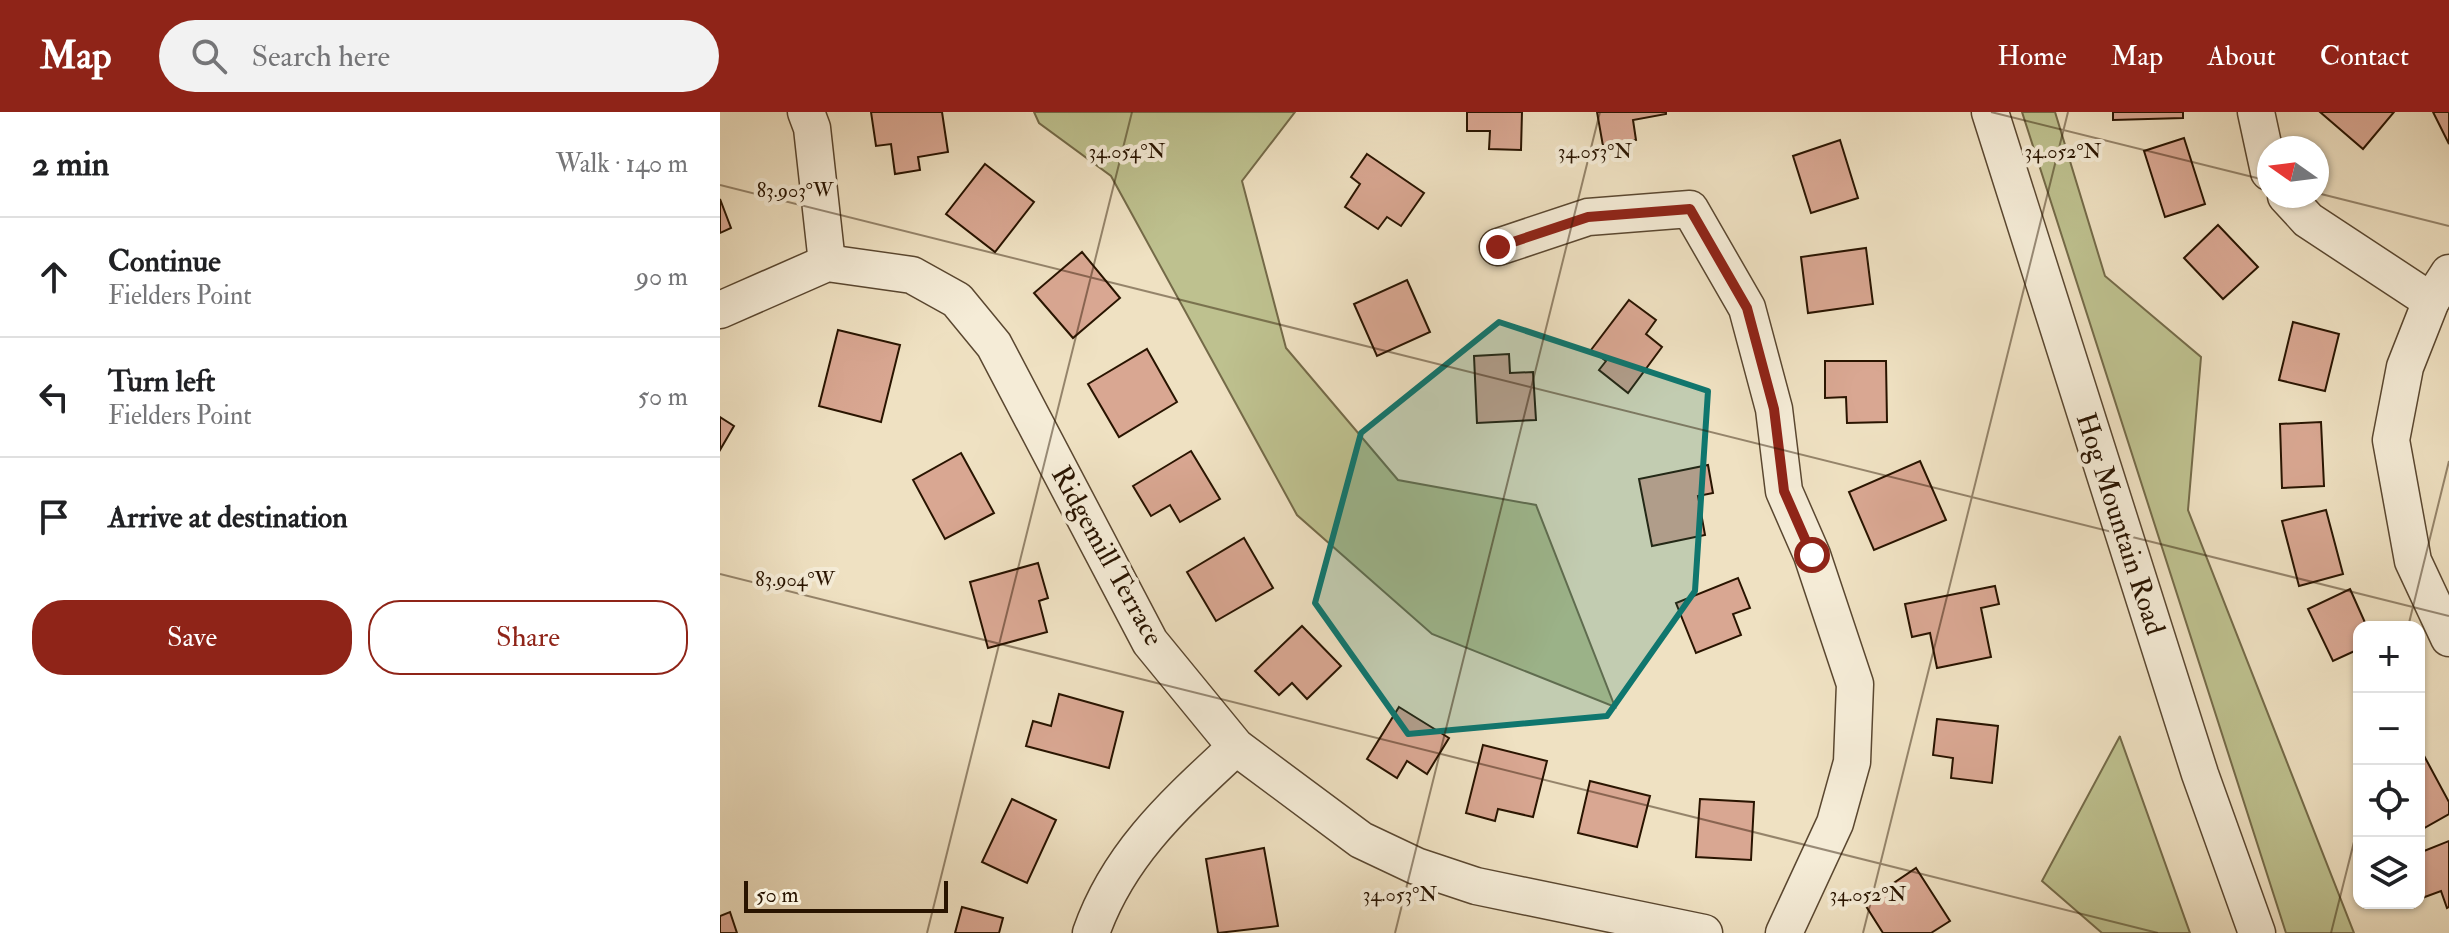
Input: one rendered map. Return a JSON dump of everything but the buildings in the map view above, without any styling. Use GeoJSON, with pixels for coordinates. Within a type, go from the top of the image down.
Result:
{"type":"FeatureCollection","features":[{"type":"Feature","properties":{"kind":"street"},"geometry":{"type":"LineString","coordinates":[[720,310],[827,263],[812,128],[806,112]]}},
{"type":"Feature","properties":{"kind":"street","name":"Hog Mountain Road"},"geometry":{"type":"LineString","coordinates":[[1990,112],[2200,774],[2257,933]]}},
{"type":"Feature","properties":{"kind":"street"},"geometry":{"type":"LineString","coordinates":[[2256,112],[2261,136]]}},
{"type":"Feature","properties":{"kind":"street"},"geometry":{"type":"LineString","coordinates":[[2297,208],[2308,220],[2440,287],[2405,367],[2391,440],[2413,561],[2449,638]]}},
{"type":"Feature","properties":{"kind":"street"},"geometry":{"type":"LineString","coordinates":[[1498,247],[1588,217],[1690,209],[1747,308],[1774,409],[1784,491],[1812,555],[1855,684],[1852,762],[1839,808],[1784,933]]}},
{"type":"Feature","properties":{"kind":"street","name":"Ridgemill Terrace"},"geometry":{"type":"LineString","coordinates":[[827,263],[912,275],[957,300],[994,345],[1150,642],[1236,747],[1361,840],[1416,866],[1476,886],[1704,933]]}},
{"type":"Feature","properties":{"kind":"street"},"geometry":{"type":"LineString","coordinates":[[1091,933],[1103,900],[1155,823],[1236,747]]}},
{"type":"Feature","properties":{"kind":"highlighted area"},"geometry":{"type":"Polygon","coordinates":[[[1499,322],[1708,391],[1695,591],[1607,716],[1408,734],[1315,603],[1361,433],[1499,322]]]}},
{"type":"Feature","properties":{"kind":"green space"},"geometry":{"type":"Polygon","coordinates":[[[1034,112],[1295,112],[1242,181],[1286,348],[1398,480],[1536,505],[1615,707],[1432,634],[1297,515],[1111,176],[1039,123],[1034,112]]]}},
{"type":"Feature","properties":{"kind":"green space"},"geometry":{"type":"Polygon","coordinates":[[[2022,112],[2055,112],[2105,276],[2201,357],[2188,510],[2354,933],[2286,933],[2022,112]]]}},
{"type":"Feature","properties":{"kind":"green space"},"geometry":{"type":"Polygon","coordinates":[[[2120,736],[2190,933],[2102,933],[2042,881],[2120,736]]]}},
{"type":"Feature","properties":{"kind":"route"},"geometry":{"type":"LineString","coordinates":[[1498,247],[1588,217],[1690,209],[1747,308],[1774,409],[1784,491],[1812,555]]}}]}
